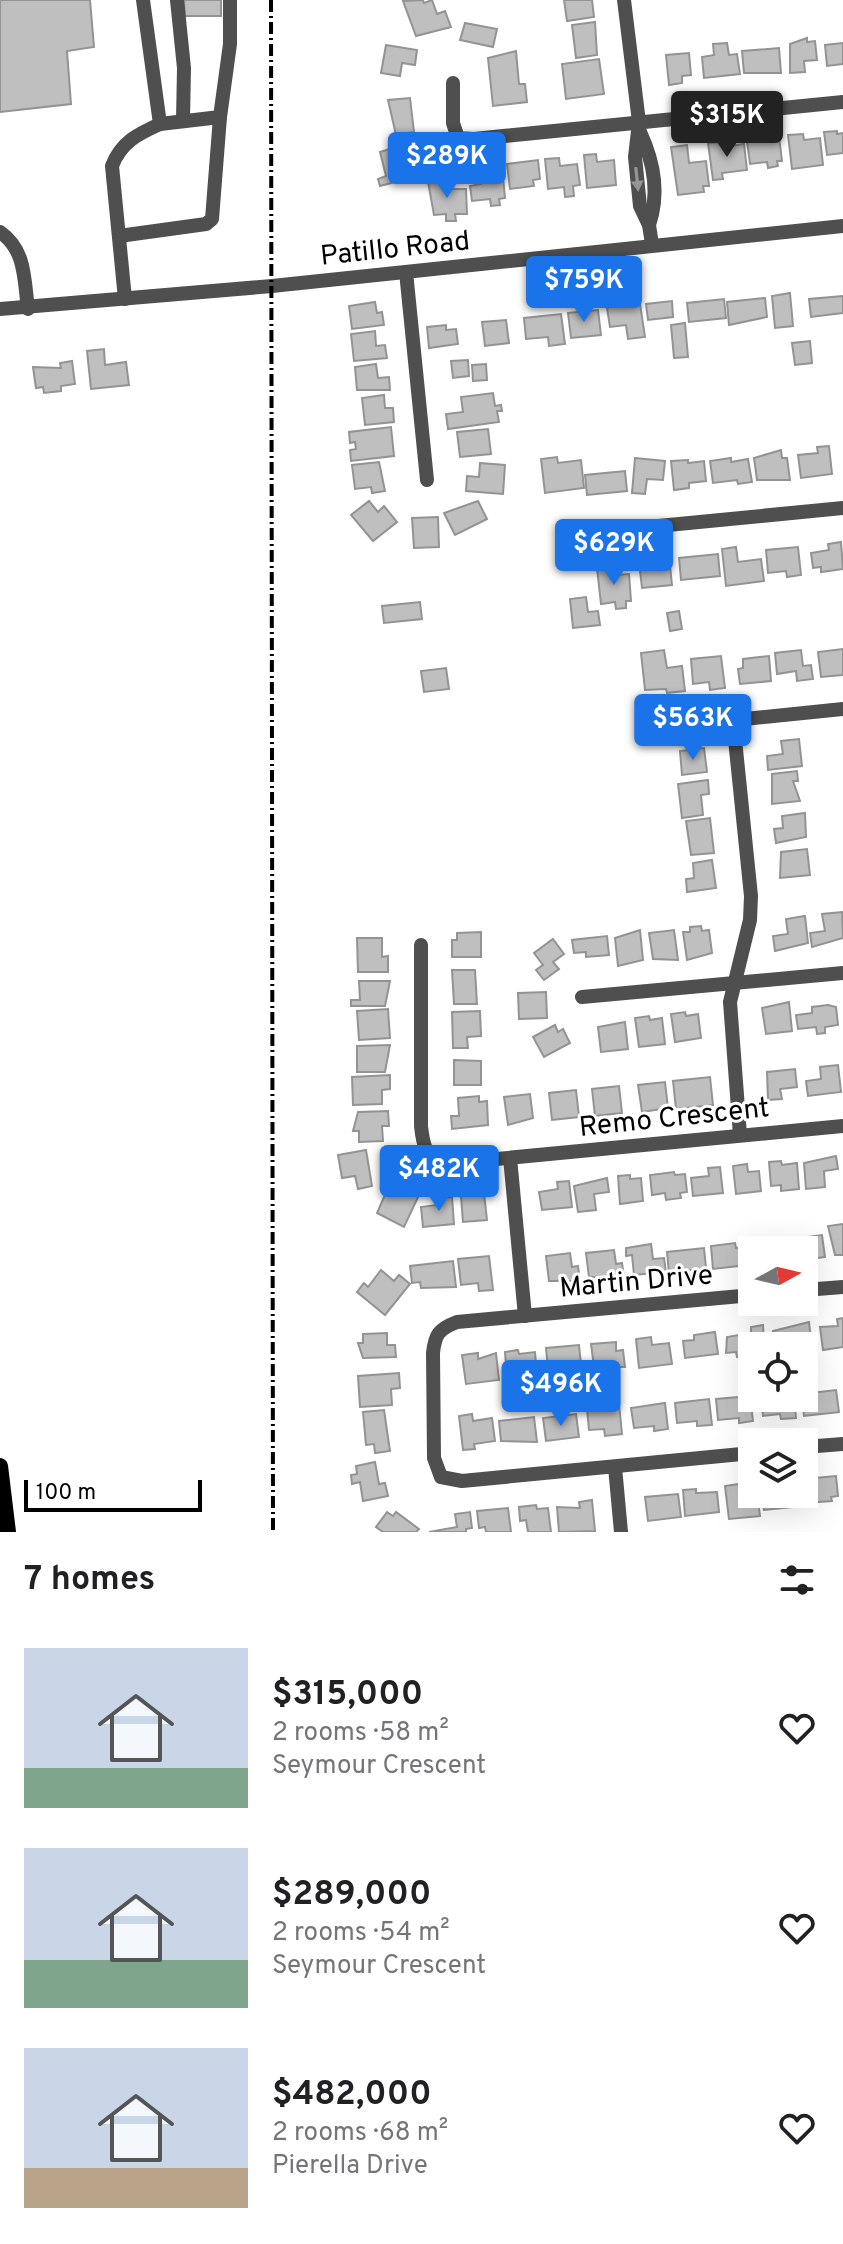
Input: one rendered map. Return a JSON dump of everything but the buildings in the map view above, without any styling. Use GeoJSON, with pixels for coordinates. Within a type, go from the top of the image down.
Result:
{"type":"FeatureCollection","features":[{"type":"Feature","properties":{"kind":"main road"},"geometry":{"type":"LineString","coordinates":[[0,1466],[8,1532]]}},
{"type":"Feature","properties":{"kind":"street"},"geometry":{"type":"LineString","coordinates":[[143,0],[160,124]]}},
{"type":"Feature","properties":{"kind":"street"},"geometry":{"type":"LineString","coordinates":[[177,0],[184,68],[183,120]]}},
{"type":"Feature","properties":{"kind":"street"},"geometry":{"type":"LineString","coordinates":[[119,236],[206,224],[212,219],[220,117],[230,44],[230,0]]}},
{"type":"Feature","properties":{"kind":"street"},"geometry":{"type":"LineString","coordinates":[[624,0],[640,127],[651,156],[656,205],[649,225],[652,244]]}},
{"type":"Feature","properties":{"kind":"street"},"geometry":{"type":"LineString","coordinates":[[453,83],[453,123],[458,138],[640,127],[843,102]]}},
{"type":"Feature","properties":{"kind":"street"},"geometry":{"type":"LineString","coordinates":[[125,299],[112,166],[117,153],[132,137],[160,124],[220,117]]}},
{"type":"Feature","properties":{"kind":"street","name":"Patillo Road"},"geometry":{"type":"LineString","coordinates":[[0,309],[28,309],[406,272],[843,226]]}},
{"type":"Feature","properties":{"kind":"street"},"geometry":{"type":"LineString","coordinates":[[0,232],[14,242],[22,262],[28,309]]}},
{"type":"Feature","properties":{"kind":"street"},"geometry":{"type":"LineString","coordinates":[[406,272],[427,480]]}},
{"type":"Feature","properties":{"kind":"street"},"geometry":{"type":"LineString","coordinates":[[575,534],[843,508]]}},
{"type":"Feature","properties":{"kind":"street"},"geometry":{"type":"LineString","coordinates":[[647,729],[843,709]]}},
{"type":"Feature","properties":{"kind":"street"},"geometry":{"type":"LineString","coordinates":[[733,720],[751,896],[750,920],[734,983],[730,1023],[740,1135]]}},
{"type":"Feature","properties":{"kind":"street","name":"Remo Crescent"},"geometry":{"type":"LineString","coordinates":[[421,945],[423,1146],[431,1159],[444,1164],[843,1126]]}},
{"type":"Feature","properties":{"kind":"street"},"geometry":{"type":"LineString","coordinates":[[582,997],[843,973]]}},
{"type":"Feature","properties":{"kind":"street"},"geometry":{"type":"LineString","coordinates":[[510,1158],[525,1316]]}},
{"type":"Feature","properties":{"kind":"street"},"geometry":{"type":"LineString","coordinates":[[818,1289],[843,1287]]}},
{"type":"Feature","properties":{"kind":"street","name":"Martin Drive"},"geometry":{"type":"LineString","coordinates":[[615,1467],[462,1481],[441,1477],[434,1458],[435,1338],[441,1328],[457,1322],[738,1296]]}},
{"type":"Feature","properties":{"kind":"street"},"geometry":{"type":"LineString","coordinates":[[818,1446],[843,1444]]}},
{"type":"Feature","properties":{"kind":"street"},"geometry":{"type":"LineString","coordinates":[[621,1532],[615,1467],[738,1454]]}},
{"type":"Feature","properties":{"kind":"railway"},"geometry":{"type":"LineString","coordinates":[[271,0],[273,1532]]}}]}
